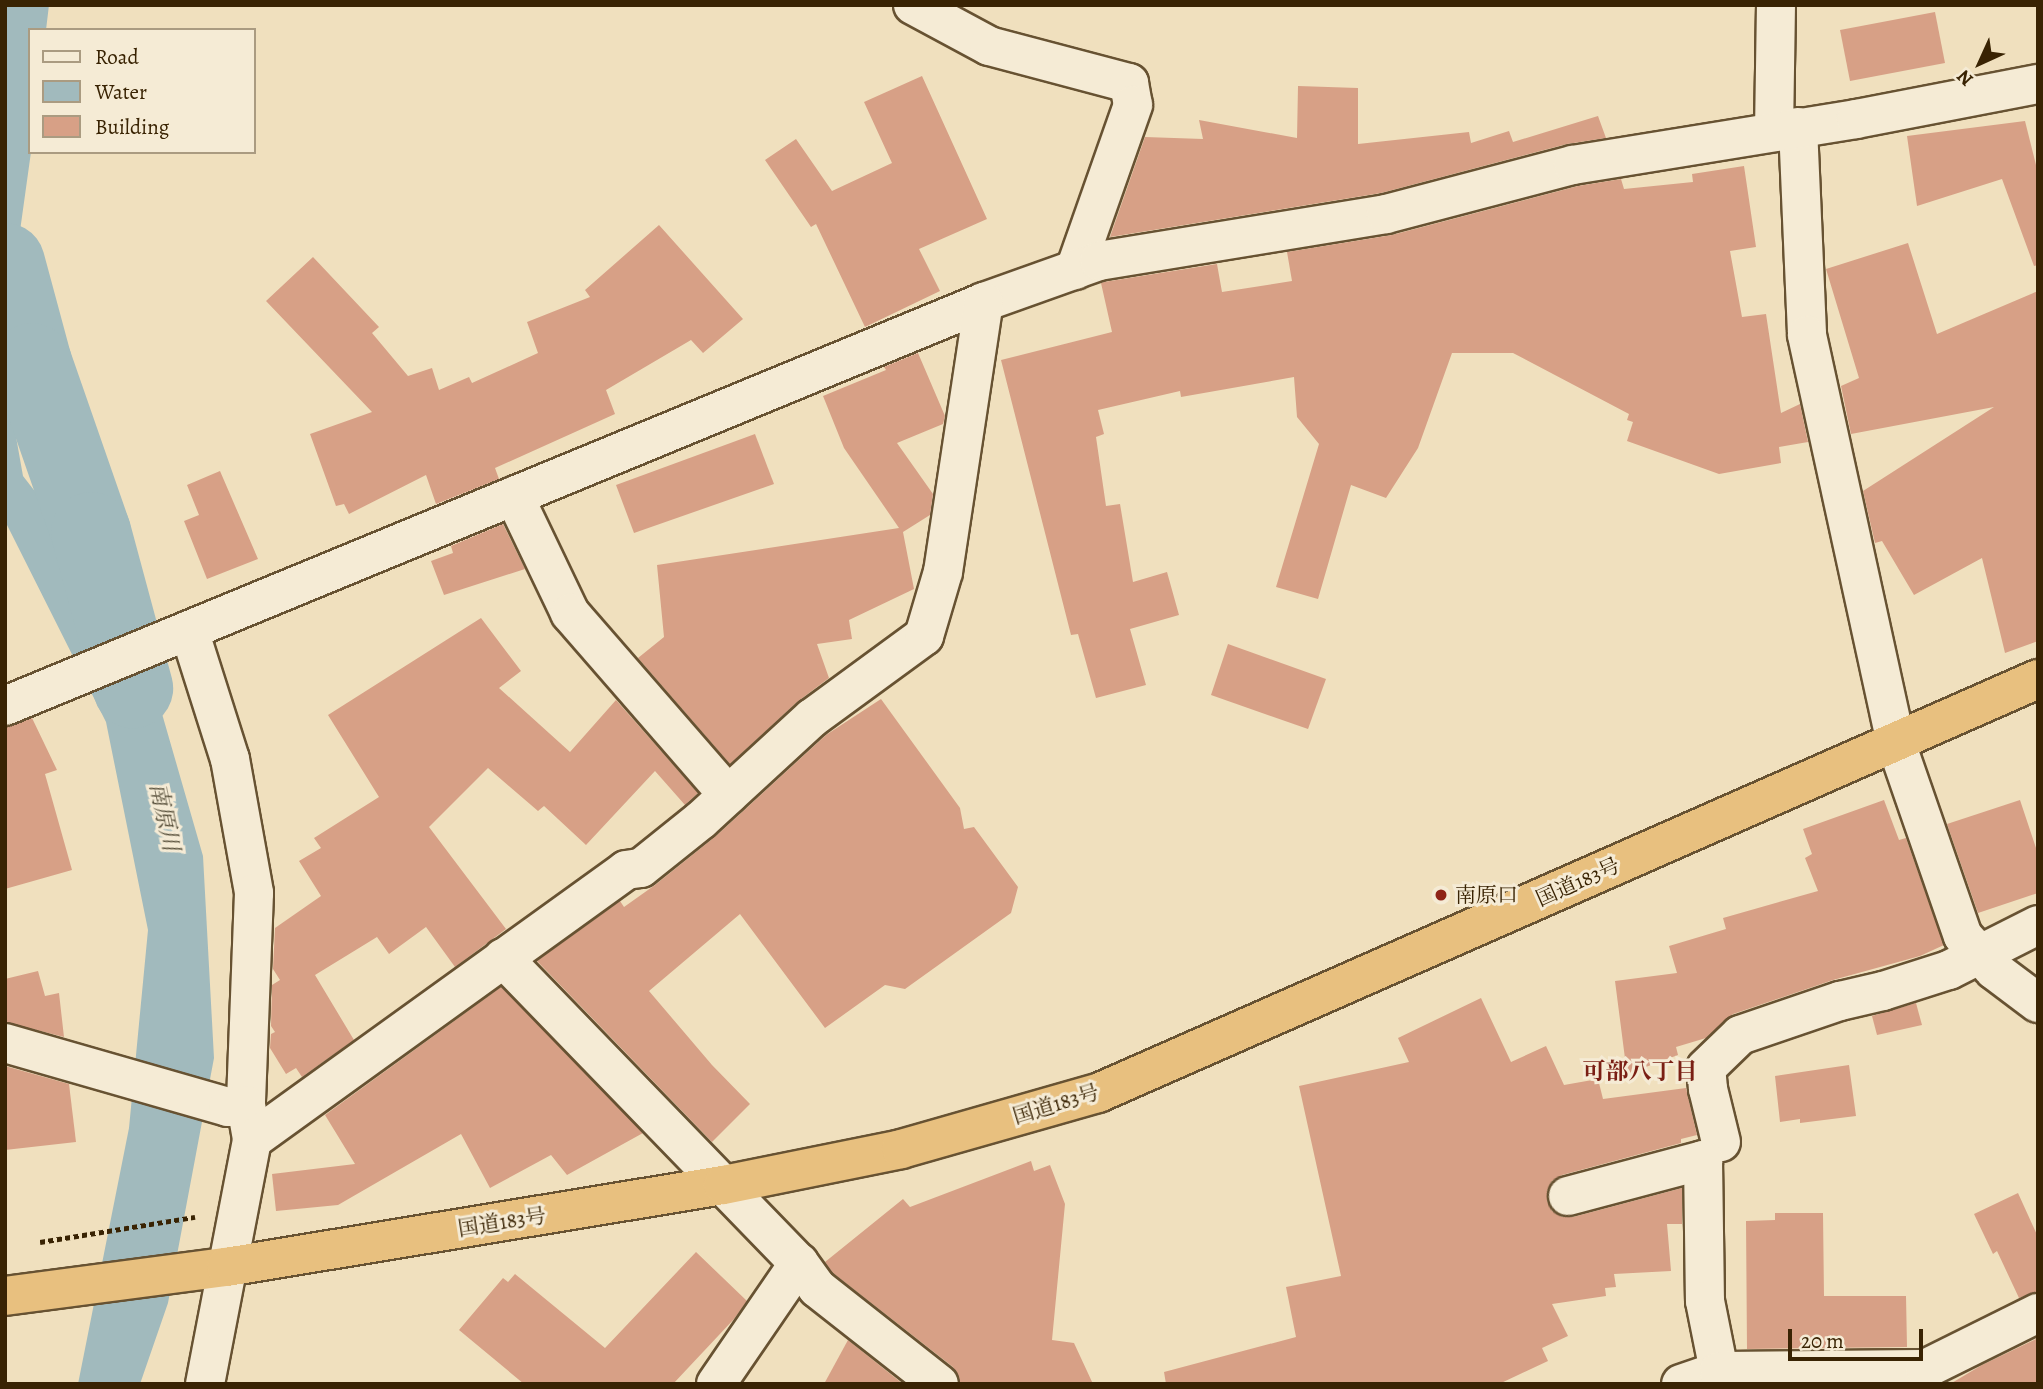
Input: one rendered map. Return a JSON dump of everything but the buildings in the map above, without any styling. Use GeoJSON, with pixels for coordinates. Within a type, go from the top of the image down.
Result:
{"type":"FeatureCollection","features":[{"type":"Feature","properties":{"kind":"highway","name":"国道183号"},"geometry":{"type":"LineString","coordinates":[[13,1295],[226,1267],[723,1185],[901,1149],[1098,1093],[2038,679]]}},
{"type":"Feature","properties":{"kind":"street"},"geometry":{"type":"LineString","coordinates":[[913,5],[959,15],[989,46],[1129,83],[1133,104],[1075,270]]}},
{"type":"Feature","properties":{"kind":"street"},"geometry":{"type":"LineString","coordinates":[[1776,5],[1807,335],[1896,743],[1963,936],[1980,956],[2038,1003]]}},
{"type":"Feature","properties":{"kind":"street"},"geometry":{"type":"LineString","coordinates":[[12,703],[984,302],[1099,261],[1386,215],[1573,165],[2038,84]]}},
{"type":"Feature","properties":{"kind":"street"},"geometry":{"type":"LineString","coordinates":[[5,1043],[101,1070],[242,1117],[503,958],[626,870],[641,867],[728,794],[812,718],[924,636],[943,572],[984,302]]}},
{"type":"Feature","properties":{"kind":"street"},"geometry":{"type":"LineString","coordinates":[[514,496],[570,613],[728,794]]}},
{"type":"Feature","properties":{"kind":"street"},"geometry":{"type":"LineString","coordinates":[[184,631],[230,759],[254,893],[242,1117],[226,1267],[205,1384]]}},
{"type":"Feature","properties":{"kind":"street"},"geometry":{"type":"LineString","coordinates":[[1721,1142],[1707,1089],[1706,1068],[1740,1035],[1840,1000],[1922,979],[1980,956],[2038,925]]}},
{"type":"Feature","properties":{"kind":"street"},"geometry":{"type":"LineString","coordinates":[[503,958],[799,1263],[817,1288],[939,1384]]}},
{"type":"Feature","properties":{"kind":"street"},"geometry":{"type":"LineString","coordinates":[[1568,1196],[1703,1160],[1705,1301],[1736,1375]]}},
{"type":"Feature","properties":{"kind":"street"},"geometry":{"type":"LineString","coordinates":[[716,1384],[799,1263]]}},
{"type":"Feature","properties":{"kind":"street"},"geometry":{"type":"LineString","coordinates":[[1681,1384],[1736,1375],[1920,1376],[2038,1313]]}},
{"type":"Feature","properties":{"kind":"path"},"geometry":{"type":"LineString","coordinates":[[40,1242],[195,1217]]}},
{"type":"Feature","properties":{"kind":"water"},"geometry":{"type":"Polygon","coordinates":[[[5,5],[49,5],[46,28],[28,28],[28,154],[31,154],[5,339],[5,5]]]}},
{"type":"Feature","properties":{"kind":"water"},"geometry":{"type":"Polygon","coordinates":[[[5,375],[23,476],[135,620],[203,856],[214,1058],[168,1303],[140,1384],[78,1384],[129,1128],[148,930],[106,722],[5,521],[5,375]]]}},
{"type":"Feature","properties":{"kind":"waterway","name":"南原川"},"geometry":{"type":"LineString","coordinates":[[5,263],[32,363],[91,532],[133,688]]}},
{"type":"Feature","properties":{"kind":"place","name":"南原口"},"geometry":{"type":"Point","coordinates":[1441,895]}},
{"type":"Feature","properties":{"kind":"district","name":"可部八丁目"},"geometry":{"type":"Point","coordinates":[1640,1072]}}]}
